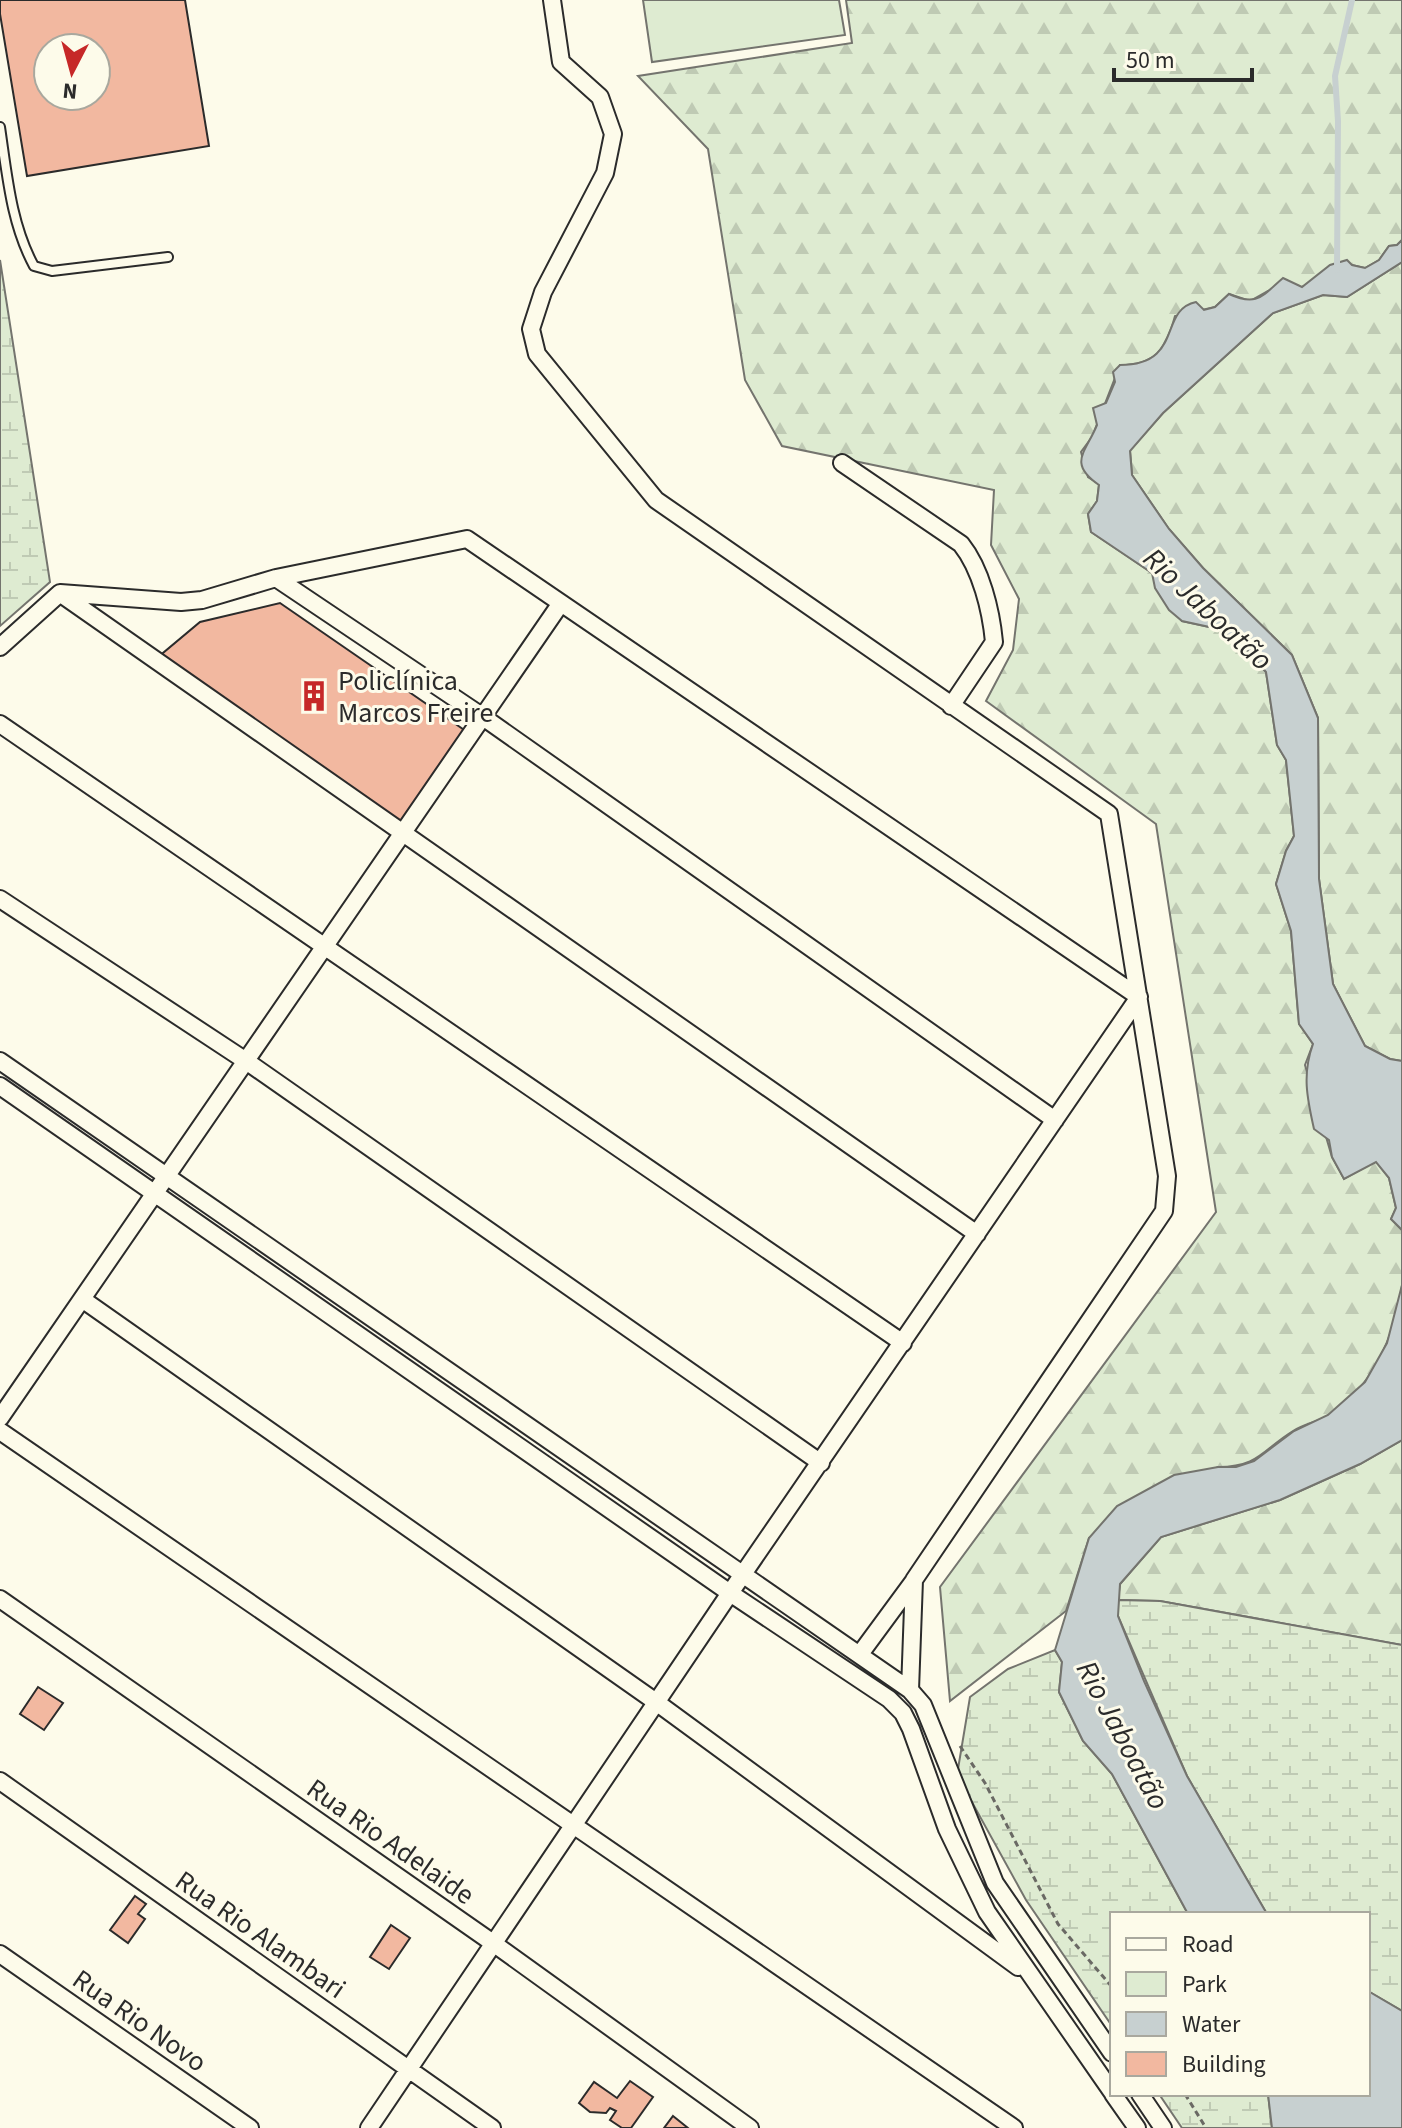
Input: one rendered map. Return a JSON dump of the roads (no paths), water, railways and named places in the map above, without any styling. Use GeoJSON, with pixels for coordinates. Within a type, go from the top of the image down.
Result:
{"type":"FeatureCollection","features":[{"type":"Feature","properties":{"kind":"street"},"geometry":{"type":"LineString","coordinates":[[552,0],[561,62],[600,97],[613,134],[605,173],[543,292],[531,329],[537,354],[656,500],[1109,814],[1167,1176],[1164,1211],[914,1580],[860,1654]]}},
{"type":"Feature","properties":{"kind":"street"},"geometry":{"type":"LineString","coordinates":[[842,463],[961,544],[970,555],[992,624],[994,642],[951,706]]}},
{"type":"Feature","properties":{"kind":"street"},"geometry":{"type":"LineString","coordinates":[[0,647],[60,593],[181,602],[202,600],[276,578],[467,539],[1139,997]]}},
{"type":"Feature","properties":{"kind":"street"},"geometry":{"type":"LineString","coordinates":[[276,578],[483,717],[1055,1120]]}},
{"type":"Feature","properties":{"kind":"street"},"geometry":{"type":"LineString","coordinates":[[60,593],[977,1234]]}},
{"type":"Feature","properties":{"kind":"street"},"geometry":{"type":"LineString","coordinates":[[0,1418],[561,603]]}},
{"type":"Feature","properties":{"kind":"street"},"geometry":{"type":"LineString","coordinates":[[0,724],[903,1343]]}},
{"type":"Feature","properties":{"kind":"street"},"geometry":{"type":"LineString","coordinates":[[0,899],[246,1061],[821,1463]]}},
{"type":"Feature","properties":{"kind":"street"},"geometry":{"type":"LineString","coordinates":[[369,2128],[730,1593],[1139,997]]}},
{"type":"Feature","properties":{"kind":"street"},"geometry":{"type":"LineString","coordinates":[[0,1061],[910,1690],[923,1705],[995,1883],[1110,2050]]}},
{"type":"Feature","properties":{"kind":"street"},"geometry":{"type":"LineString","coordinates":[[0,1086],[730,1593],[889,1699],[903,1713],[953,1843],[987,1912],[1110,2089]]}},
{"type":"Feature","properties":{"kind":"street"},"geometry":{"type":"LineString","coordinates":[[82,1299],[656,1702],[1030,1976]]}},
{"type":"Feature","properties":{"kind":"street"},"geometry":{"type":"LineString","coordinates":[[0,1431],[1014,2128]]}},
{"type":"Feature","properties":{"kind":"street"},"geometry":{"type":"LineString","coordinates":[[910,1690],[914,1580]]}},
{"type":"Feature","properties":{"kind":"street","name":"Rua Rio Adelaide"},"geometry":{"type":"LineString","coordinates":[[0,1599],[493,1943],[750,2128]]}},
{"type":"Feature","properties":{"kind":"street","name":"Rua Rio Alambari"},"geometry":{"type":"LineString","coordinates":[[0,1781],[492,2128]]}},
{"type":"Feature","properties":{"kind":"street","name":"Rua Rio Novo"},"geometry":{"type":"LineString","coordinates":[[0,1954],[250,2128]]}},
{"type":"Feature","properties":{"kind":"street"},"geometry":{"type":"LineString","coordinates":[[1115,2096],[1137,2128]]}},
{"type":"Feature","properties":{"kind":"street"},"geometry":{"type":"LineString","coordinates":[[1141,2096],[1163,2128]]}},
{"type":"Feature","properties":{"kind":"lane"},"geometry":{"type":"LineString","coordinates":[[0,127],[13,211],[23,246],[34,266],[52,271],[168,257]]}},
{"type":"Feature","properties":{"kind":"water","name":"Rio Jaboatão"},"geometry":{"type":"Polygon","coordinates":[[[1402,240],[1402,262],[1347,297],[1323,295],[1273,313],[1163,413],[1130,451],[1132,475],[1169,529],[1203,568],[1292,655],[1318,718],[1319,879],[1333,984],[1365,1046],[1390,1059],[1402,1061],[1402,1230],[1391,1219],[1396,1208],[1389,1178],[1376,1162],[1344,1179],[1332,1157],[1329,1140],[1314,1129],[1307,1086],[1313,1044],[1299,1024],[1291,931],[1276,884],[1294,836],[1286,760],[1277,745],[1266,672],[1241,643],[1214,628],[1182,621],[1169,610],[1155,588],[1152,573],[1091,532],[1088,514],[1097,501],[1099,485],[1089,477],[1081,463],[1097,425],[1093,408],[1106,403],[1115,382],[1113,372],[1120,365],[1140,363],[1154,356],[1184,307],[1196,302],[1204,310],[1215,307],[1229,294],[1246,300],[1259,298],[1283,278],[1302,287],[1330,265],[1347,260],[1352,265],[1365,268],[1379,260],[1389,246],[1397,245],[1402,240]]]}},
{"type":"Feature","properties":{"kind":"water","name":"Rio Jaboatão"},"geometry":{"type":"Polygon","coordinates":[[[1402,1285],[1402,1440],[1360,1464],[1280,1500],[1161,1537],[1120,1584],[1118,1616],[1144,1681],[1187,1776],[1266,1912],[1187,1912],[1112,1774],[1083,1741],[1059,1692],[1062,1662],[1055,1650],[1089,1538],[1117,1506],[1174,1475],[1236,1467],[1254,1461],[1294,1431],[1328,1415],[1365,1382],[1387,1343],[1402,1285]]]}},
{"type":"Feature","properties":{"kind":"water"},"geometry":{"type":"Polygon","coordinates":[[[1370,1992],[1402,2011],[1402,2128],[1272,2128],[1268,2096],[1370,2096],[1370,1992]]]}},
{"type":"Feature","properties":{"kind":"waterway"},"geometry":{"type":"LineString","coordinates":[[1337,270],[1338,121],[1335,76],[1352,0]]}},
{"type":"Feature","properties":{"kind":"place","name":"Policlínica Marcos Freire"},"geometry":{"type":"Point","coordinates":[314,696]}}]}
